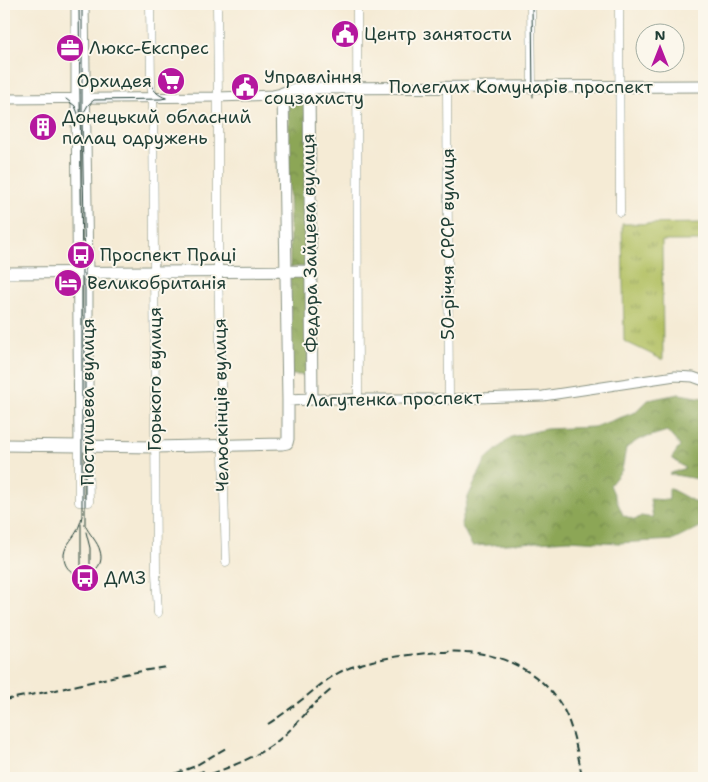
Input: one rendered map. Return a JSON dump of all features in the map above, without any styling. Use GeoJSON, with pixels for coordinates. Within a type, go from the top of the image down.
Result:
{"type":"FeatureCollection","features":[{"type":"Feature","properties":{"kind":"main road","name":"Полеглих Комунарів проспект"},"geometry":{"type":"LineString","coordinates":[[283,93],[295,89],[309,88],[704,86]]}},
{"type":"Feature","properties":{"kind":"main road","name":"Федора Зайцева вулиця"},"geometry":{"type":"LineString","coordinates":[[309,88],[312,399]]}},
{"type":"Feature","properties":{"kind":"main road","name":"Федора Зайцева вулиця"},"geometry":{"type":"LineString","coordinates":[[283,93],[288,400]]}},
{"type":"Feature","properties":{"kind":"main road"},"geometry":{"type":"LineString","coordinates":[[4,274],[311,271]]}},
{"type":"Feature","properties":{"kind":"main road","name":"Лагутенка проспект"},"geometry":{"type":"LineString","coordinates":[[4,445],[155,447],[282,444],[287,443],[288,439],[288,400],[312,399]]}},
{"type":"Feature","properties":{"kind":"street","name":"Постишева вулиця"},"geometry":{"type":"LineString","coordinates":[[76,4],[80,99],[83,273],[83,446],[79,502],[89,502],[83,446]]}},
{"type":"Feature","properties":{"kind":"street","name":"Постишева вулиця"},"geometry":{"type":"LineString","coordinates":[[80,99],[84,4]]}},
{"type":"Feature","properties":{"kind":"street","name":"Горького вулиця"},"geometry":{"type":"LineString","coordinates":[[150,4],[151,85],[153,98],[156,573],[158,613]]}},
{"type":"Feature","properties":{"kind":"street","name":"Челюскінців вулиця"},"geometry":{"type":"LineString","coordinates":[[217,4],[218,271],[226,562]]}},
{"type":"Feature","properties":{"kind":"street"},"geometry":{"type":"LineString","coordinates":[[356,4],[358,88],[358,399]]}},
{"type":"Feature","properties":{"kind":"street"},"geometry":{"type":"LineString","coordinates":[[530,4],[532,86]]}},
{"type":"Feature","properties":{"kind":"street"},"geometry":{"type":"LineString","coordinates":[[619,4],[620,212]]}},
{"type":"Feature","properties":{"kind":"street","name":"50-річчя СРСР вулиця"},"geometry":{"type":"LineString","coordinates":[[447,88],[448,399]]}},
{"type":"Feature","properties":{"kind":"street","name":"Полеглих Комунарів проспект"},"geometry":{"type":"LineString","coordinates":[[153,98],[273,95],[283,93]]}},
{"type":"Feature","properties":{"kind":"street"},"geometry":{"type":"LineString","coordinates":[[4,100],[153,98]]}},
{"type":"Feature","properties":{"kind":"street","name":"Лагутенка проспект"},"geometry":{"type":"LineString","coordinates":[[312,399],[448,399],[543,396],[675,376],[693,377],[704,381]]}},
{"type":"Feature","properties":{"kind":"green space"},"geometry":{"type":"Polygon","coordinates":[[[306,100],[309,267],[290,267],[288,101],[306,100]]]}},
{"type":"Feature","properties":{"kind":"green space"},"geometry":{"type":"Polygon","coordinates":[[[704,223],[704,241],[662,241],[663,360],[624,341],[622,224],[704,223]]]}},
{"type":"Feature","properties":{"kind":"green space"},"geometry":{"type":"Polygon","coordinates":[[[290,276],[307,276],[308,375],[291,375],[290,276]]]}},
{"type":"Feature","properties":{"kind":"green space"},"geometry":{"type":"Polygon","coordinates":[[[679,394],[704,398],[704,480],[669,474],[685,468],[672,458],[680,446],[667,431],[638,440],[626,448],[622,470],[610,485],[623,515],[635,520],[641,516],[653,518],[650,499],[669,500],[669,488],[704,507],[704,525],[674,540],[619,543],[569,540],[472,546],[461,524],[468,497],[486,459],[511,437],[546,429],[594,427],[636,412],[648,400],[679,394]]]}},
{"type":"Feature","properties":{"kind":"tram line"},"geometry":{"type":"LineString","coordinates":[[79,4],[82,516],[77,531],[66,547],[64,558],[66,566],[72,572],[86,574],[98,567],[101,560],[99,548],[85,525],[82,4]]}},
{"type":"Feature","properties":{"kind":"tram line"},"geometry":{"type":"LineString","coordinates":[[532,4],[533,97]]}},
{"type":"Feature","properties":{"kind":"tram line"},"geometry":{"type":"LineString","coordinates":[[151,85],[157,93],[166,98]]}},
{"type":"Feature","properties":{"kind":"tram line"},"geometry":{"type":"LineString","coordinates":[[83,114],[88,105],[94,100],[166,98]]}},
{"type":"Feature","properties":{"kind":"tram line"},"geometry":{"type":"LineString","coordinates":[[66,99],[75,106],[79,116]]}},
{"type":"Feature","properties":{"kind":"tram line"},"geometry":{"type":"LineString","coordinates":[[81,524],[81,566]]}},
{"type":"Feature","properties":{"kind":"tram line"},"geometry":{"type":"LineString","coordinates":[[86,532],[90,548],[90,564]]}},
{"type":"Feature","properties":{"kind":"railway"},"geometry":{"type":"LineString","coordinates":[[268,724],[329,679],[352,667],[406,655],[456,652],[482,654],[513,663],[527,671],[540,680],[561,704],[573,733],[582,778]]}},
{"type":"Feature","properties":{"kind":"railway"},"geometry":{"type":"LineString","coordinates":[[4,700],[166,667]]}},
{"type":"Feature","properties":{"kind":"railway"},"geometry":{"type":"LineString","coordinates":[[306,711],[332,689]]}},
{"type":"Feature","properties":{"kind":"railway"},"geometry":{"type":"LineString","coordinates":[[200,778],[237,764],[272,745],[283,737],[312,707]]}},
{"type":"Feature","properties":{"kind":"railway"},"geometry":{"type":"LineString","coordinates":[[164,778],[193,767],[226,748]]}},
{"type":"Feature","properties":{"kind":"railway"},"geometry":{"type":"LineString","coordinates":[[185,778],[206,770]]}},
{"type":"Feature","properties":{"kind":"place","name":"Центр занятости"},"geometry":{"type":"Point","coordinates":[345,34]}},
{"type":"Feature","properties":{"kind":"place","name":"Люкс-Експрес"},"geometry":{"type":"Point","coordinates":[70,48]}},
{"type":"Feature","properties":{"kind":"place","name":"Орхидея"},"geometry":{"type":"Point","coordinates":[171,81]}},
{"type":"Feature","properties":{"kind":"place","name":"Управління соцзахисту"},"geometry":{"type":"Point","coordinates":[245,87]}},
{"type":"Feature","properties":{"kind":"place","name":"Донецький обласний палац одружень"},"geometry":{"type":"Point","coordinates":[43,127]}},
{"type":"Feature","properties":{"kind":"place","name":"Проспект Праці"},"geometry":{"type":"Point","coordinates":[81,255]}},
{"type":"Feature","properties":{"kind":"place","name":"Великобританія"},"geometry":{"type":"Point","coordinates":[68,283]}},
{"type":"Feature","properties":{"kind":"place","name":"ДМЗ"},"geometry":{"type":"Point","coordinates":[85,578]}}]}
